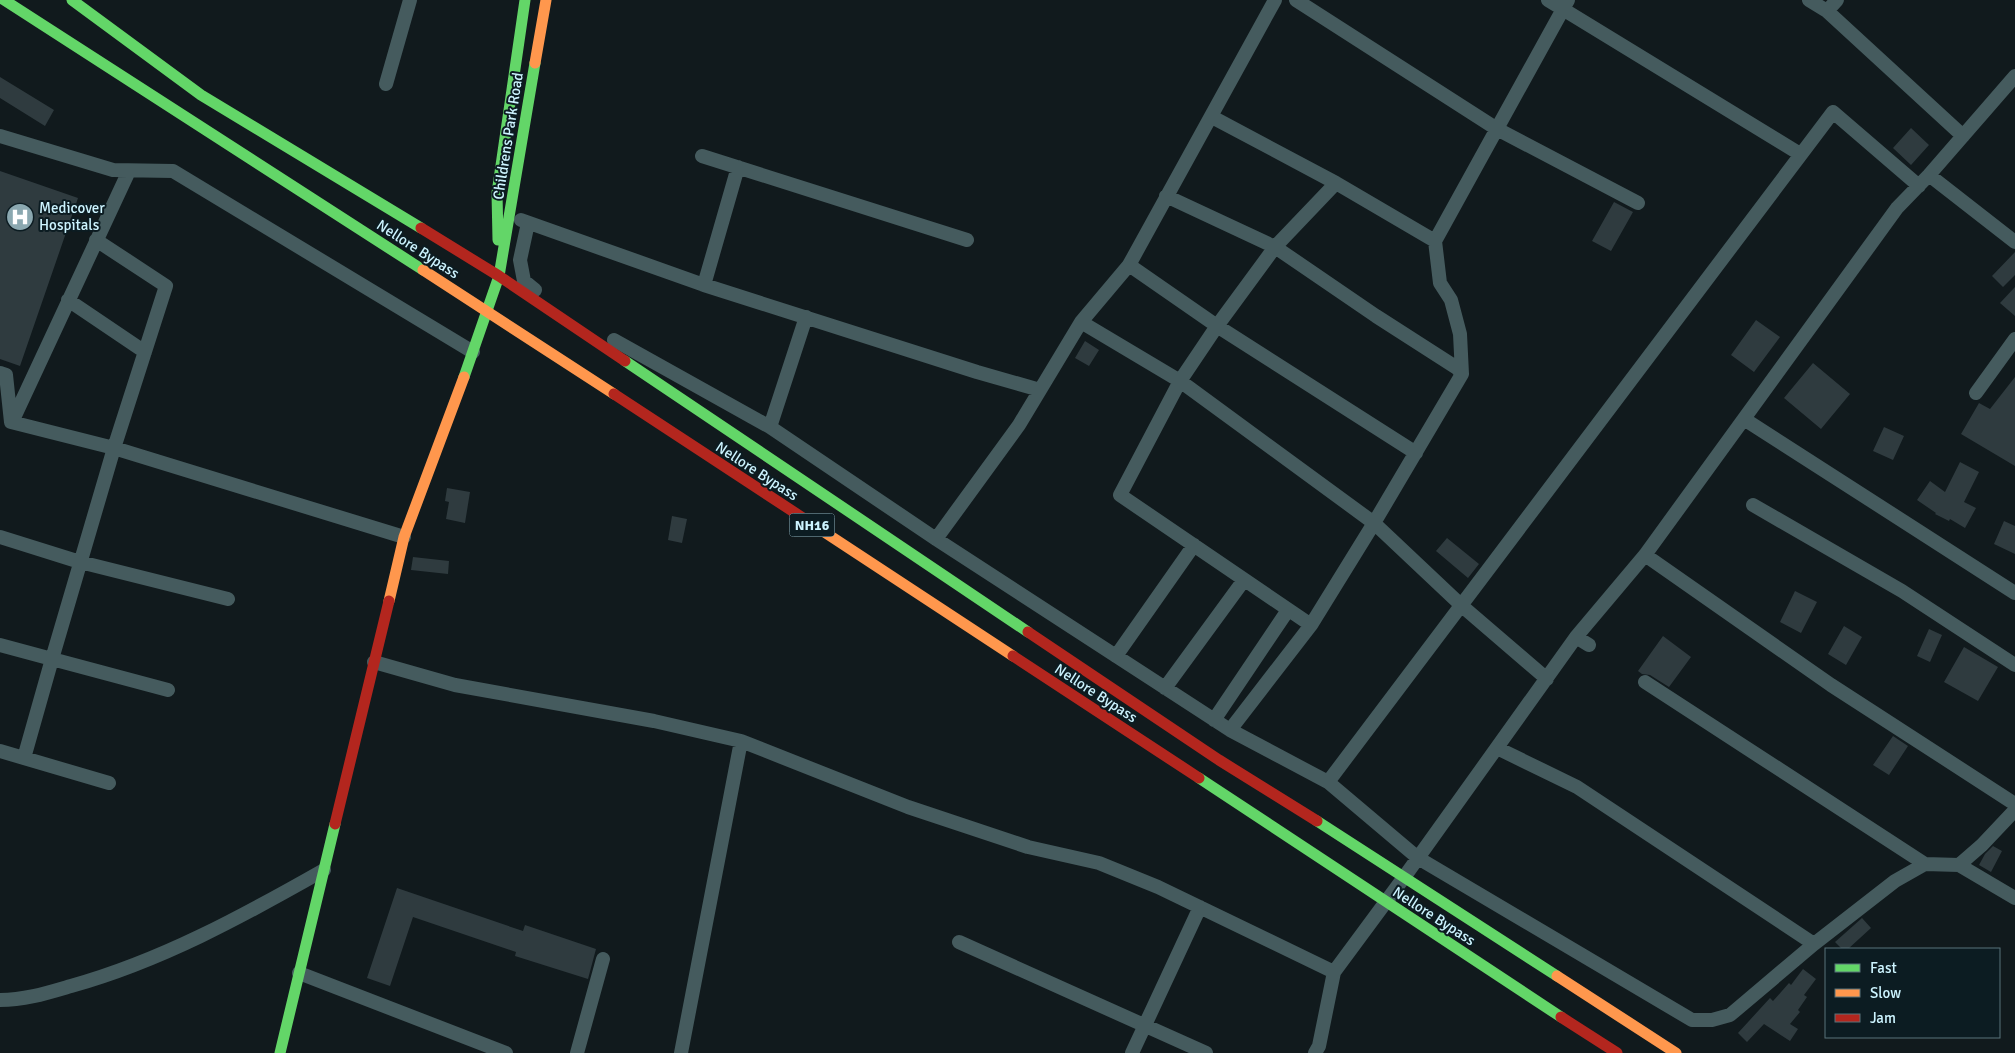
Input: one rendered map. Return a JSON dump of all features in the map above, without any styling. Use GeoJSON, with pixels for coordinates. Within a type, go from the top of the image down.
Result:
{"type":"FeatureCollection","features":[{"type":"Feature","properties":{"kind":"main road","name":"Nellore Bypass"},"geometry":{"type":"LineString","coordinates":[[4,0],[179,115],[487,311],[1617,1053]]}},
{"type":"Feature","properties":{"kind":"main road","name":"Nellore Bypass"},"geometry":{"type":"LineString","coordinates":[[72,0],[201,95],[499,276],[1219,760],[1405,876],[1676,1053]]}},
{"type":"Feature","properties":{"kind":"main road","name":"Childrens Park Road"},"geometry":{"type":"LineString","coordinates":[[499,276],[497,193],[525,0]]}},
{"type":"Feature","properties":{"kind":"main road","name":"Childrens Park Road"},"geometry":{"type":"LineString","coordinates":[[499,276],[546,0]]}},
{"type":"Feature","properties":{"kind":"main road"},"geometry":{"type":"LineString","coordinates":[[280,1053],[404,537],[473,352],[499,276]]}},
{"type":"Feature","properties":{"kind":"street"},"geometry":{"type":"LineString","coordinates":[[386,84],[410,0]]}},
{"type":"Feature","properties":{"kind":"street"},"geometry":{"type":"LineString","coordinates":[[936,539],[1019,425],[1082,322],[1129,264],[1275,0]]}},
{"type":"Feature","properties":{"kind":"street"},"geometry":{"type":"LineString","coordinates":[[1296,0],[1498,129],[1638,203]]}},
{"type":"Feature","properties":{"kind":"street"},"geometry":{"type":"LineString","coordinates":[[1548,0],[1566,5],[1800,154]]}},
{"type":"Feature","properties":{"kind":"street"},"geometry":{"type":"LineString","coordinates":[[1808,0],[1826,11],[1963,136]]}},
{"type":"Feature","properties":{"kind":"street"},"geometry":{"type":"LineString","coordinates":[[1826,11],[1837,0]]}},
{"type":"Feature","properties":{"kind":"street"},"geometry":{"type":"LineString","coordinates":[[1230,730],[1311,626],[1462,374],[1460,334],[1451,300],[1440,283],[1435,241],[1566,5]]}},
{"type":"Feature","properties":{"kind":"street"},"geometry":{"type":"LineString","coordinates":[[1315,1053],[1319,1046],[1334,972],[1576,637],[1645,555],[1897,208],[2012,85]]}},
{"type":"Feature","properties":{"kind":"street"},"geometry":{"type":"LineString","coordinates":[[1328,782],[1833,112],[1918,186]]}},
{"type":"Feature","properties":{"kind":"street"},"geometry":{"type":"LineString","coordinates":[[1212,117],[1336,183],[1435,241]]}},
{"type":"Feature","properties":{"kind":"street"},"geometry":{"type":"LineString","coordinates":[[0,136],[113,170],[173,171],[473,352]]}},
{"type":"Feature","properties":{"kind":"street"},"geometry":{"type":"LineString","coordinates":[[702,156],[967,240]]}},
{"type":"Feature","properties":{"kind":"street"},"geometry":{"type":"LineString","coordinates":[[704,285],[738,167]]}},
{"type":"Feature","properties":{"kind":"street"},"geometry":{"type":"LineString","coordinates":[[12,422],[129,171]]}},
{"type":"Feature","properties":{"kind":"street"},"geometry":{"type":"LineString","coordinates":[[1929,175],[2015,242]]}},
{"type":"Feature","properties":{"kind":"street"},"geometry":{"type":"LineString","coordinates":[[1311,626],[1120,495],[1180,382],[1217,326],[1275,247],[1336,183]]}},
{"type":"Feature","properties":{"kind":"street"},"geometry":{"type":"LineString","coordinates":[[1166,196],[1275,247],[1376,316],[1457,368],[1462,374]]}},
{"type":"Feature","properties":{"kind":"street"},"geometry":{"type":"LineString","coordinates":[[497,208],[528,222],[704,285],[977,372],[1040,390]]}},
{"type":"Feature","properties":{"kind":"street"},"geometry":{"type":"LineString","coordinates":[[528,222],[520,260],[524,281],[556,308],[770,427],[936,539],[1214,720],[1328,782],[1418,858],[1692,1020],[1712,1020],[1730,1015],[1814,944],[1895,881],[1925,864],[1959,865],[2015,898]]}},
{"type":"Feature","properties":{"kind":"street"},"geometry":{"type":"LineString","coordinates":[[24,758],[114,448],[166,286],[96,240]]}},
{"type":"Feature","properties":{"kind":"street"},"geometry":{"type":"LineString","coordinates":[[1129,264],[1217,326],[1416,453]]}},
{"type":"Feature","properties":{"kind":"street"},"geometry":{"type":"LineString","coordinates":[[68,300],[145,352]]}},
{"type":"Feature","properties":{"kind":"street"},"geometry":{"type":"LineString","coordinates":[[770,427],[806,318]]}},
{"type":"Feature","properties":{"kind":"street"},"geometry":{"type":"LineString","coordinates":[[1082,322],[1180,382],[1374,523],[1462,606],[1547,679]]}},
{"type":"Feature","properties":{"kind":"street"},"geometry":{"type":"LineString","coordinates":[[1976,393],[2015,339]]}},
{"type":"Feature","properties":{"kind":"street"},"geometry":{"type":"LineString","coordinates":[[0,373],[6,375],[12,422]]}},
{"type":"Feature","properties":{"kind":"street"},"geometry":{"type":"LineString","coordinates":[[1744,419],[2015,592]]}},
{"type":"Feature","properties":{"kind":"street"},"geometry":{"type":"LineString","coordinates":[[12,422],[114,448],[404,537]]}},
{"type":"Feature","properties":{"kind":"street"},"geometry":{"type":"LineString","coordinates":[[1753,505],[1902,591],[2015,665]]}},
{"type":"Feature","properties":{"kind":"street"},"geometry":{"type":"LineString","coordinates":[[0,537],[80,562],[228,599]]}},
{"type":"Feature","properties":{"kind":"street"},"geometry":{"type":"LineString","coordinates":[[1116,656],[1194,546]]}},
{"type":"Feature","properties":{"kind":"street"},"geometry":{"type":"LineString","coordinates":[[1645,555],[1832,685],[2015,804]]}},
{"type":"Feature","properties":{"kind":"street"},"geometry":{"type":"LineString","coordinates":[[1165,688],[1244,580]]}},
{"type":"Feature","properties":{"kind":"street"},"geometry":{"type":"LineString","coordinates":[[1214,720],[1288,610]]}},
{"type":"Feature","properties":{"kind":"street"},"geometry":{"type":"LineString","coordinates":[[1576,637],[1589,645]]}},
{"type":"Feature","properties":{"kind":"street"},"geometry":{"type":"LineString","coordinates":[[0,645],[168,690]]}},
{"type":"Feature","properties":{"kind":"street"},"geometry":{"type":"LineString","coordinates":[[374,662],[455,685],[654,721],[741,741],[908,808],[1028,847],[1099,863],[1158,887],[1334,972]]}},
{"type":"Feature","properties":{"kind":"street"},"geometry":{"type":"LineString","coordinates":[[1645,682],[1925,864]]}},
{"type":"Feature","properties":{"kind":"street"},"geometry":{"type":"LineString","coordinates":[[681,1053],[741,741]]}},
{"type":"Feature","properties":{"kind":"street"},"geometry":{"type":"LineString","coordinates":[[1497,748],[1577,787],[1814,944]]}},
{"type":"Feature","properties":{"kind":"street"},"geometry":{"type":"LineString","coordinates":[[0,750],[109,783]]}},
{"type":"Feature","properties":{"kind":"street"},"geometry":{"type":"LineString","coordinates":[[1959,865],[1982,845],[2015,810]]}},
{"type":"Feature","properties":{"kind":"street"},"geometry":{"type":"LineString","coordinates":[[0,1000],[20,1000],[97,979],[177,948],[253,911],[324,870]]}},
{"type":"Feature","properties":{"kind":"street"},"geometry":{"type":"LineString","coordinates":[[1132,1053],[1200,907]]}},
{"type":"Feature","properties":{"kind":"street"},"geometry":{"type":"LineString","coordinates":[[959,942],[1206,1053]]}},
{"type":"Feature","properties":{"kind":"street"},"geometry":{"type":"LineString","coordinates":[[578,1053],[603,959]]}},
{"type":"Feature","properties":{"kind":"street"},"geometry":{"type":"LineString","coordinates":[[299,973],[506,1053]]}},
{"type":"Feature","properties":{"kind":"building"},"geometry":{"type":"Polygon","coordinates":[[[0,77],[54,110],[45,126],[0,98],[0,77]]]}},
{"type":"Feature","properties":{"kind":"building"},"geometry":{"type":"Polygon","coordinates":[[[1911,128],[1929,145],[1911,165],[1893,148],[1911,128]]]}},
{"type":"Feature","properties":{"kind":"building"},"geometry":{"type":"Polygon","coordinates":[[[0,171],[78,198],[20,366],[0,359],[0,171]]]}},
{"type":"Feature","properties":{"kind":"building"},"geometry":{"type":"Polygon","coordinates":[[[1614,202],[1633,212],[1611,251],[1592,241],[1614,202]]]}},
{"type":"Feature","properties":{"kind":"building"},"geometry":{"type":"Polygon","coordinates":[[[2015,252],[2015,275],[2003,287],[1992,276],[2015,252]]]}},
{"type":"Feature","properties":{"kind":"building"},"geometry":{"type":"Polygon","coordinates":[[[2015,287],[2015,316],[2000,303],[2015,287]]]}},
{"type":"Feature","properties":{"kind":"building"},"geometry":{"type":"Polygon","coordinates":[[[1756,320],[1780,337],[1754,372],[1731,355],[1756,320]]]}},
{"type":"Feature","properties":{"kind":"building"},"geometry":{"type":"Polygon","coordinates":[[[1085,341],[1099,350],[1089,366],[1075,358],[1085,341]]]}},
{"type":"Feature","properties":{"kind":"building"},"geometry":{"type":"Polygon","coordinates":[[[1813,363],[1850,394],[1821,429],[1784,398],[1813,363]]]}},
{"type":"Feature","properties":{"kind":"building"},"geometry":{"type":"Polygon","coordinates":[[[2015,377],[2015,466],[1961,434],[1979,403],[1990,409],[2015,377]]]}},
{"type":"Feature","properties":{"kind":"building"},"geometry":{"type":"Polygon","coordinates":[[[1884,427],[1904,436],[1893,460],[1873,451],[1884,427]]]}},
{"type":"Feature","properties":{"kind":"building"},"geometry":{"type":"Polygon","coordinates":[[[1960,462],[1979,472],[1964,502],[1976,508],[1965,528],[1950,519],[1949,521],[1935,514],[1917,500],[1930,481],[1945,492],[1960,462]]]}},
{"type":"Feature","properties":{"kind":"building"},"geometry":{"type":"Polygon","coordinates":[[[447,488],[470,492],[465,523],[446,519],[449,502],[445,501],[447,488]]]}},
{"type":"Feature","properties":{"kind":"building"},"geometry":{"type":"Polygon","coordinates":[[[672,516],[687,519],[682,543],[668,540],[672,516]]]}},
{"type":"Feature","properties":{"kind":"building"},"geometry":{"type":"Polygon","coordinates":[[[2004,521],[2015,526],[2015,554],[1994,544],[2004,521]]]}},
{"type":"Feature","properties":{"kind":"building"},"geometry":{"type":"Polygon","coordinates":[[[1447,538],[1479,564],[1468,578],[1436,551],[1447,538]]]}},
{"type":"Feature","properties":{"kind":"building"},"geometry":{"type":"Polygon","coordinates":[[[413,557],[449,561],[448,574],[411,570],[413,557]]]}},
{"type":"Feature","properties":{"kind":"building"},"geometry":{"type":"Polygon","coordinates":[[[1795,591],[1817,602],[1801,633],[1780,622],[1795,591]]]}},
{"type":"Feature","properties":{"kind":"building"},"geometry":{"type":"Polygon","coordinates":[[[1844,626],[1862,637],[1846,665],[1828,654],[1844,626]]]}},
{"type":"Feature","properties":{"kind":"building"},"geometry":{"type":"Polygon","coordinates":[[[1929,629],[1942,635],[1930,662],[1917,656],[1929,629]]]}},
{"type":"Feature","properties":{"kind":"building"},"geometry":{"type":"Polygon","coordinates":[[[1663,636],[1691,657],[1669,687],[1650,675],[1642,674],[1638,671],[1663,636]]]}},
{"type":"Feature","properties":{"kind":"building"},"geometry":{"type":"Polygon","coordinates":[[[1964,647],[1998,667],[1978,701],[1944,682],[1964,647]]]}},
{"type":"Feature","properties":{"kind":"building"},"geometry":{"type":"Polygon","coordinates":[[[1893,736],[1908,746],[1889,775],[1873,765],[1893,736]]]}},
{"type":"Feature","properties":{"kind":"building"},"geometry":{"type":"Polygon","coordinates":[[[1993,846],[2002,851],[1991,872],[1979,865],[1985,854],[1993,846]]]}},
{"type":"Feature","properties":{"kind":"building"},"geometry":{"type":"Polygon","coordinates":[[[397,888],[523,931],[525,925],[596,949],[588,979],[515,956],[516,952],[413,917],[390,986],[367,978],[397,888]]]}},
{"type":"Feature","properties":{"kind":"building"},"geometry":{"type":"Polygon","coordinates":[[[1862,918],[1871,928],[1849,948],[1841,948],[1835,942],[1862,918]]]}},
{"type":"Feature","properties":{"kind":"building"},"geometry":{"type":"Polygon","coordinates":[[[1803,969],[1816,979],[1804,995],[1807,997],[1798,1010],[1800,1012],[1790,1024],[1798,1029],[1790,1041],[1764,1024],[1747,1042],[1738,1033],[1770,998],[1773,1001],[1789,983],[1791,985],[1803,969]]]}},
{"type":"Feature","properties":{"kind":"traffic: fast"},"geometry":{"type":"LineString","coordinates":[[4,0],[423,270]]}},
{"type":"Feature","properties":{"kind":"traffic: fast"},"geometry":{"type":"LineString","coordinates":[[72,0],[201,95],[421,228]]}},
{"type":"Feature","properties":{"kind":"traffic: fast"},"geometry":{"type":"LineString","coordinates":[[498,240],[497,193],[525,0]]}},
{"type":"Feature","properties":{"kind":"traffic: fast"},"geometry":{"type":"LineString","coordinates":[[464,377],[499,276],[535,63]]}},
{"type":"Feature","properties":{"kind":"traffic: fast"},"geometry":{"type":"LineString","coordinates":[[625,361],[1028,632]]}},
{"type":"Feature","properties":{"kind":"traffic: fast"},"geometry":{"type":"LineString","coordinates":[[1199,778],[1561,1017]]}},
{"type":"Feature","properties":{"kind":"traffic: fast"},"geometry":{"type":"LineString","coordinates":[[1317,821],[1557,976]]}},
{"type":"Feature","properties":{"kind":"traffic: fast"},"geometry":{"type":"LineString","coordinates":[[280,1053],[335,824]]}},
{"type":"Feature","properties":{"kind":"traffic: slow"},"geometry":{"type":"LineString","coordinates":[[535,63],[546,0]]}},
{"type":"Feature","properties":{"kind":"traffic: slow"},"geometry":{"type":"LineString","coordinates":[[423,270],[614,394]]}},
{"type":"Feature","properties":{"kind":"traffic: slow"},"geometry":{"type":"LineString","coordinates":[[389,601],[404,537],[464,377]]}},
{"type":"Feature","properties":{"kind":"traffic: slow"},"geometry":{"type":"LineString","coordinates":[[806,520],[1013,656]]}},
{"type":"Feature","properties":{"kind":"traffic: slow"},"geometry":{"type":"LineString","coordinates":[[1557,976],[1676,1053]]}},
{"type":"Feature","properties":{"kind":"traffic: jam"},"geometry":{"type":"LineString","coordinates":[[421,228],[499,276],[625,361]]}},
{"type":"Feature","properties":{"kind":"traffic: jam"},"geometry":{"type":"LineString","coordinates":[[614,394],[806,520]]}},
{"type":"Feature","properties":{"kind":"traffic: jam"},"geometry":{"type":"LineString","coordinates":[[335,824],[389,601]]}},
{"type":"Feature","properties":{"kind":"traffic: jam"},"geometry":{"type":"LineString","coordinates":[[1028,632],[1219,760],[1317,821]]}},
{"type":"Feature","properties":{"kind":"traffic: jam"},"geometry":{"type":"LineString","coordinates":[[1013,656],[1199,778]]}},
{"type":"Feature","properties":{"kind":"traffic: jam"},"geometry":{"type":"LineString","coordinates":[[1561,1017],[1617,1053]]}},
{"type":"Feature","properties":{"kind":"place","name":"Medicover Hospitals"},"geometry":{"type":"Point","coordinates":[20,217]}}]}
